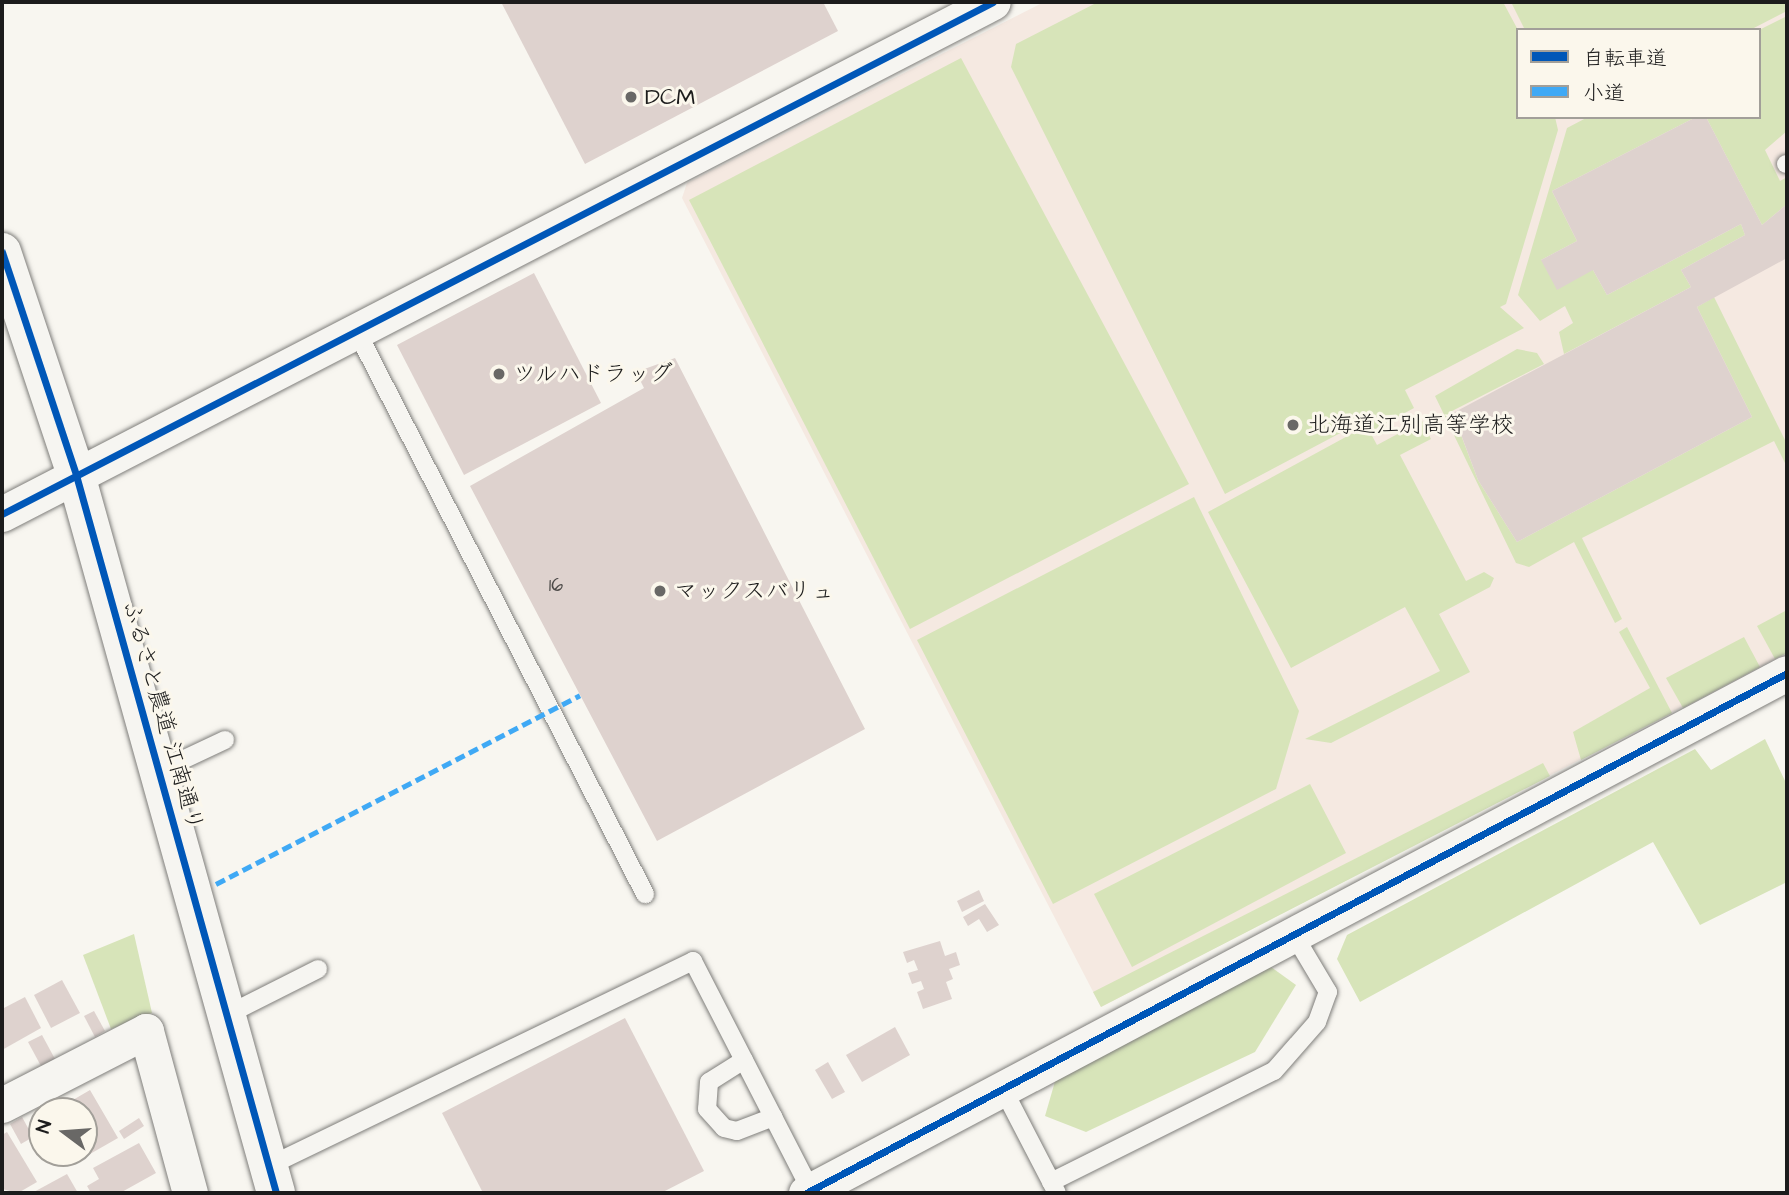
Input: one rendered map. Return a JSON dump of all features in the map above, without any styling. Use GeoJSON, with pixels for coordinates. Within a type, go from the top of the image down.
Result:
{"type":"FeatureCollection","features":[{"type":"Feature","properties":{"kind":"street"},"geometry":{"type":"LineString","coordinates":[[2,514],[971,7]]}},
{"type":"Feature","properties":{"kind":"street","name":"ふるさと農道 江南通り"},"geometry":{"type":"LineString","coordinates":[[2,252],[76,475],[272,1180]]}},
{"type":"Feature","properties":{"kind":"street"},"geometry":{"type":"LineString","coordinates":[[809,1192],[1787,673]]}},
{"type":"Feature","properties":{"kind":"street"},"geometry":{"type":"LineString","coordinates":[[2,1105],[146,1031],[190,1193]]}},
{"type":"Feature","properties":{"kind":"lane"},"geometry":{"type":"LineString","coordinates":[[356,330],[645,894]]}},
{"type":"Feature","properties":{"kind":"lane"},"geometry":{"type":"LineString","coordinates":[[159,771],[225,740]]}},
{"type":"Feature","properties":{"kind":"lane"},"geometry":{"type":"LineString","coordinates":[[1003,1089],[1054,1188],[1274,1071],[1317,1022],[1328,992],[1294,935]]}},
{"type":"Feature","properties":{"kind":"lane"},"geometry":{"type":"LineString","coordinates":[[272,1180],[693,961],[809,1192]]}},
{"type":"Feature","properties":{"kind":"lane"},"geometry":{"type":"LineString","coordinates":[[227,1015],[318,969]]}},
{"type":"Feature","properties":{"kind":"lane"},"geometry":{"type":"LineString","coordinates":[[744,1060],[709,1083],[707,1109],[724,1128],[737,1131],[773,1116]]}},
{"type":"Feature","properties":{"kind":"shaded area","name":"北海道江別高等学校"},"geometry":{"type":"Polygon","coordinates":[[[1044,2],[1787,2],[1787,653],[1101,1007],[682,198],[687,183],[1044,2]]]}},
{"type":"Feature","properties":{"kind":"green space"},"geometry":{"type":"Polygon","coordinates":[[[1098,2],[1503,2],[1517,28],[1516,119],[1555,119],[1558,130],[1506,304],[1500,307],[1524,328],[1405,390],[1414,408],[1370,432],[1377,445],[1422,421],[1431,439],[1400,455],[1466,581],[1484,572],[1494,578],[1490,587],[1439,614],[1470,672],[1331,743],[1305,739],[1440,671],[1405,607],[1291,668],[1208,512],[1366,426],[1363,421],[1225,494],[1011,67],[1016,44],[1098,2]]]}},
{"type":"Feature","properties":{"kind":"green space"},"geometry":{"type":"Polygon","coordinates":[[[1511,2],[1787,2],[1787,11],[1754,28],[1524,28],[1511,2]]]}},
{"type":"Feature","properties":{"kind":"green space"},"geometry":{"type":"Polygon","coordinates":[[[1787,16],[1787,131],[1765,150],[1780,181],[1787,177],[1787,204],[1762,225],[1707,119],[1761,119],[1761,29],[1787,16]]]}},
{"type":"Feature","properties":{"kind":"green space"},"geometry":{"type":"Polygon","coordinates":[[[961,58],[1189,484],[910,629],[689,200],[961,58]]]}},
{"type":"Feature","properties":{"kind":"green space"},"geometry":{"type":"Polygon","coordinates":[[[1584,119],[1692,119],[1552,191],[1577,241],[1541,260],[1593,270],[1607,295],[1741,224],[1745,235],[1681,270],[1691,287],[1564,354],[1559,332],[1573,323],[1565,306],[1540,321],[1518,295],[1567,128],[1584,119]]]}},
{"type":"Feature","properties":{"kind":"green space"},"geometry":{"type":"Polygon","coordinates":[[[1714,297],[1787,444],[1787,467],[1774,441],[1582,538],[1622,619],[1615,623],[1574,542],[1529,567],[1516,563],[1435,396],[1517,349],[1537,353],[1544,364],[1452,411],[1478,480],[1517,542],[1752,417],[1697,307],[1714,297]]]}},
{"type":"Feature","properties":{"kind":"green space"},"geometry":{"type":"Polygon","coordinates":[[[1194,497],[1299,711],[1276,789],[1053,904],[917,640],[1194,497]]]}},
{"type":"Feature","properties":{"kind":"green space"},"geometry":{"type":"Polygon","coordinates":[[[1787,610],[1787,653],[1775,659],[1757,626],[1787,610]]]}},
{"type":"Feature","properties":{"kind":"green space"},"geometry":{"type":"Polygon","coordinates":[[[1627,627],[1672,713],[1581,760],[1573,732],[1650,688],[1619,632],[1627,627]]]}},
{"type":"Feature","properties":{"kind":"green space"},"geometry":{"type":"Polygon","coordinates":[[[1744,637],[1760,667],[1683,708],[1666,678],[1744,637]]]}},
{"type":"Feature","properties":{"kind":"green space"},"geometry":{"type":"Polygon","coordinates":[[[1765,739],[1787,785],[1787,882],[1700,925],[1653,842],[1360,1002],[1337,959],[1347,935],[1695,749],[1711,770],[1765,739]]]}},
{"type":"Feature","properties":{"kind":"green space"},"geometry":{"type":"Polygon","coordinates":[[[1543,763],[1550,776],[1101,1007],[1093,992],[1543,763]]]}},
{"type":"Feature","properties":{"kind":"green space"},"geometry":{"type":"Polygon","coordinates":[[[1310,784],[1346,853],[1132,967],[1094,894],[1310,784]]]}},
{"type":"Feature","properties":{"kind":"green space"},"geometry":{"type":"Polygon","coordinates":[[[134,934],[152,1013],[111,1029],[83,955],[134,934]]]}},
{"type":"Feature","properties":{"kind":"green space"},"geometry":{"type":"Polygon","coordinates":[[[1271,967],[1296,985],[1255,1052],[1086,1132],[1045,1116],[1056,1078],[1271,967]]]}},
{"type":"Feature","properties":{"kind":"building","name":"DCM"},"geometry":{"type":"Polygon","coordinates":[[[501,2],[823,2],[838,31],[585,164],[501,2]]]}},
{"type":"Feature","properties":{"kind":"building"},"geometry":{"type":"Polygon","coordinates":[[[1692,119],[1707,119],[1762,225],[1787,204],[1787,258],[1697,307],[1752,417],[1517,542],[1478,480],[1453,413],[1691,287],[1681,270],[1745,235],[1741,224],[1607,295],[1593,270],[1557,290],[1541,260],[1577,241],[1552,191],[1692,119]]]}},
{"type":"Feature","properties":{"kind":"building","name":"ツルハドラッグ"},"geometry":{"type":"Polygon","coordinates":[[[534,273],[601,403],[464,475],[397,345],[534,273]]]}},
{"type":"Feature","properties":{"kind":"building","name":"マックスバリュ"},"geometry":{"type":"Polygon","coordinates":[[[675,358],[865,729],[657,841],[470,486],[644,388],[636,372],[675,358]]]}},
{"type":"Feature","properties":{"kind":"building"},"geometry":{"type":"Polygon","coordinates":[[[979,890],[984,901],[962,912],[957,901],[979,890]]]}},
{"type":"Feature","properties":{"kind":"building"},"geometry":{"type":"Polygon","coordinates":[[[985,904],[999,925],[987,932],[979,919],[968,926],[963,917],[985,904]]]}},
{"type":"Feature","properties":{"kind":"building"},"geometry":{"type":"Polygon","coordinates":[[[940,941],[945,956],[956,952],[960,965],[949,969],[953,979],[946,982],[952,999],[923,1009],[917,992],[924,989],[921,981],[912,984],[908,973],[918,970],[914,960],[907,963],[903,952],[940,941]]]}},
{"type":"Feature","properties":{"kind":"building"},"geometry":{"type":"Polygon","coordinates":[[[62,980],[80,1013],[51,1028],[34,995],[62,980]]]}},
{"type":"Feature","properties":{"kind":"building"},"geometry":{"type":"Polygon","coordinates":[[[25,997],[41,1028],[2,1050],[2,1009],[25,997]]]}},
{"type":"Feature","properties":{"kind":"building"},"geometry":{"type":"Polygon","coordinates":[[[94,1011],[105,1031],[95,1037],[84,1016],[94,1011]]]}},
{"type":"Feature","properties":{"kind":"building"},"geometry":{"type":"Polygon","coordinates":[[[625,1018],[704,1171],[661,1193],[483,1193],[442,1113],[625,1018]]]}},
{"type":"Feature","properties":{"kind":"building"},"geometry":{"type":"Polygon","coordinates":[[[895,1027],[910,1055],[862,1082],[846,1055],[895,1027]]]}},
{"type":"Feature","properties":{"kind":"building"},"geometry":{"type":"Polygon","coordinates":[[[42,1035],[55,1059],[41,1066],[28,1042],[42,1035]]]}},
{"type":"Feature","properties":{"kind":"building"},"geometry":{"type":"Polygon","coordinates":[[[828,1062],[845,1092],[832,1099],[815,1070],[828,1062]]]}},
{"type":"Feature","properties":{"kind":"building"},"geometry":{"type":"Polygon","coordinates":[[[90,1090],[94,1097],[78,1097],[90,1090]]]}},
{"type":"Feature","properties":{"kind":"building"},"geometry":{"type":"Polygon","coordinates":[[[98,1104],[118,1138],[98,1149],[98,1104]]]}},
{"type":"Feature","properties":{"kind":"building"},"geometry":{"type":"Polygon","coordinates":[[[22,1117],[28,1128],[28,1140],[21,1144],[10,1124],[22,1117]]]}},
{"type":"Feature","properties":{"kind":"building"},"geometry":{"type":"Polygon","coordinates":[[[139,1118],[144,1126],[124,1139],[119,1131],[139,1118]]]}},
{"type":"Feature","properties":{"kind":"building"},"geometry":{"type":"Polygon","coordinates":[[[7,1132],[37,1182],[18,1193],[2,1189],[2,1135],[7,1132]]]}},
{"type":"Feature","properties":{"kind":"building"},"geometry":{"type":"Polygon","coordinates":[[[139,1143],[156,1173],[120,1193],[91,1193],[87,1186],[99,1179],[93,1168],[139,1143]]]}},
{"type":"Feature","properties":{"kind":"building"},"geometry":{"type":"Polygon","coordinates":[[[67,1174],[78,1193],[32,1193],[67,1174]]]}},
{"type":"Feature","properties":{"kind":"marked path"},"geometry":{"type":"LineString","coordinates":[[216,884],[580,695]]}},
{"type":"Feature","properties":{"kind":"cycle path"},"geometry":{"type":"LineString","coordinates":[[2,514],[993,2]]}},
{"type":"Feature","properties":{"kind":"cycle path"},"geometry":{"type":"LineString","coordinates":[[2,252],[76,475],[276,1193]]}},
{"type":"Feature","properties":{"kind":"cycle path"},"geometry":{"type":"LineString","coordinates":[[806,1193],[1787,673]]}},
{"type":"Feature","properties":{"kind":"place","name":"DCM"},"geometry":{"type":"Point","coordinates":[631,97]}},
{"type":"Feature","properties":{"kind":"place","name":"ツルハドラッグ"},"geometry":{"type":"Point","coordinates":[499,374]}},
{"type":"Feature","properties":{"kind":"place","name":"北海道江別高等学校"},"geometry":{"type":"Point","coordinates":[1293,425]}},
{"type":"Feature","properties":{"kind":"place","name":"マックスバリュ"},"geometry":{"type":"Point","coordinates":[660,591]}}]}
